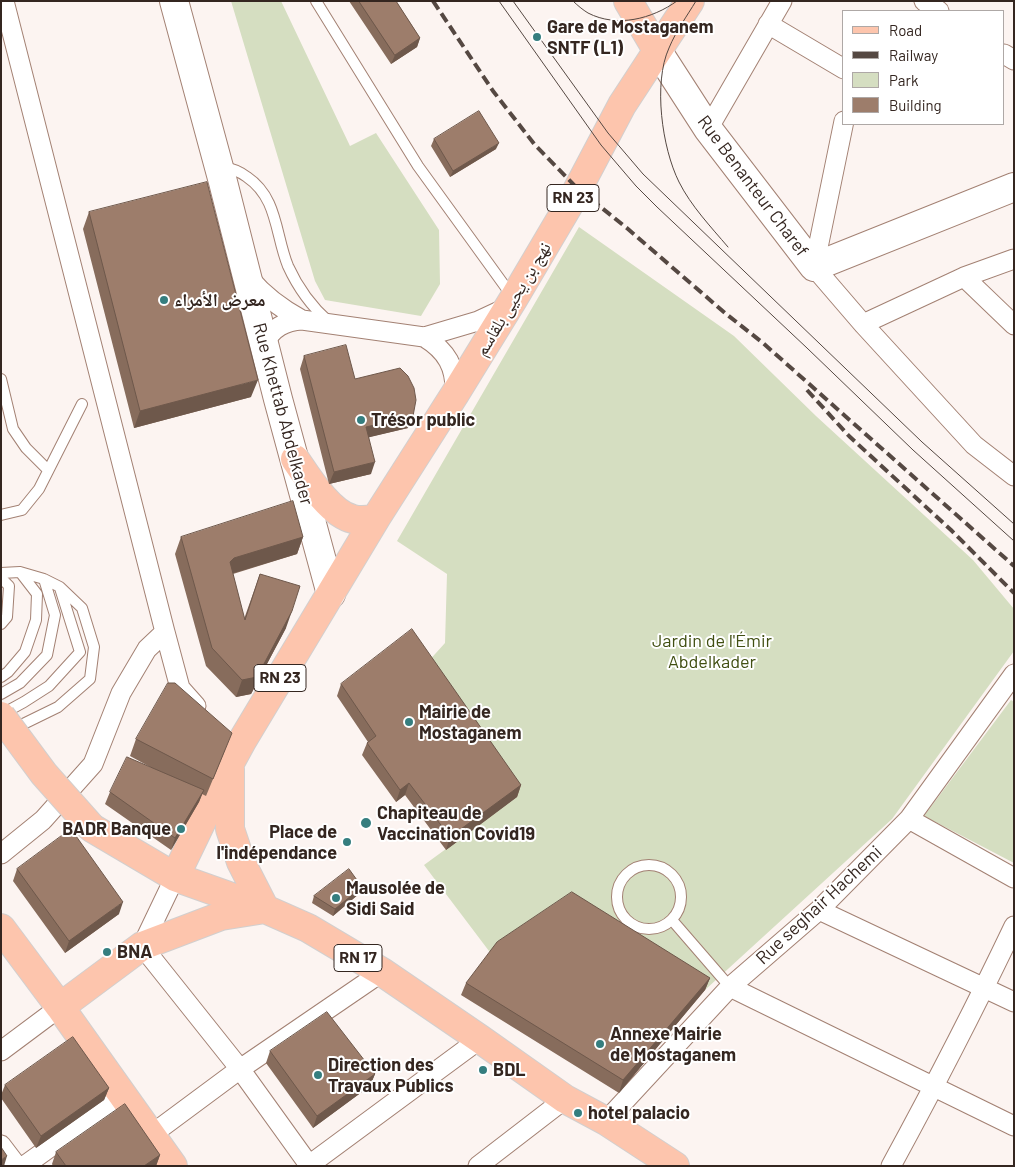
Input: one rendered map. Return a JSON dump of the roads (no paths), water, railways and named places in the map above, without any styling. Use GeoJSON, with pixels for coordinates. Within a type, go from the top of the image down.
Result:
{"type":"FeatureCollection","features":[{"type":"Feature","properties":{"kind":"main road","name":"Rue Khettab Abdelkader"},"geometry":{"type":"LineString","coordinates":[[174,1],[331,594]]}},
{"type":"Feature","properties":{"kind":"main road"},"geometry":{"type":"LineString","coordinates":[[628,1],[658,50]]}},
{"type":"Feature","properties":{"kind":"main road","name":"نهج بن يحيى بلقاسم"},"geometry":{"type":"LineString","coordinates":[[331,594],[376,518],[511,303],[573,198],[622,105],[690,1]]}},
{"type":"Feature","properties":{"kind":"main road","name":"Rue Benanteur Charef"},"geometry":{"type":"LineString","coordinates":[[658,50],[708,129],[814,268],[1014,187]]}},
{"type":"Feature","properties":{"kind":"main road"},"geometry":{"type":"LineString","coordinates":[[295,459],[328,504],[339,513],[352,519],[365,521],[376,518]]}},
{"type":"Feature","properties":{"kind":"main road","name":"RN 23"},"geometry":{"type":"LineString","coordinates":[[175,878],[226,740],[331,594]]}},
{"type":"Feature","properties":{"kind":"main road","name":"RN 17"},"geometry":{"type":"LineString","coordinates":[[1,716],[44,774],[92,828],[175,878],[265,909],[308,928],[382,972],[565,1099],[606,1121],[675,1166]]}},
{"type":"Feature","properties":{"kind":"main road"},"geometry":{"type":"LineString","coordinates":[[60,1007],[142,946],[221,916],[265,909],[241,862],[230,829],[226,740]]}},
{"type":"Feature","properties":{"kind":"main road"},"geometry":{"type":"LineString","coordinates":[[1,928],[60,1007],[173,1166]]}},
{"type":"Feature","properties":{"kind":"main road"},"geometry":{"type":"LineString","coordinates":[[606,1121],[646,1155],[653,1166]]}},
{"type":"Feature","properties":{"kind":"street"},"geometry":{"type":"LineString","coordinates":[[4,1],[164,632],[180,688],[226,740]]}},
{"type":"Feature","properties":{"kind":"street"},"geometry":{"type":"LineString","coordinates":[[708,129],[782,1]]}},
{"type":"Feature","properties":{"kind":"street"},"geometry":{"type":"LineString","coordinates":[[924,2],[937,10]]}},
{"type":"Feature","properties":{"kind":"street"},"geometry":{"type":"LineString","coordinates":[[768,24],[842,69]]}},
{"type":"Feature","properties":{"kind":"street"},"geometry":{"type":"LineString","coordinates":[[843,125],[814,268],[862,324],[974,445],[1014,476]]}},
{"type":"Feature","properties":{"kind":"street"},"geometry":{"type":"LineString","coordinates":[[862,324],[964,277],[1014,259]]}},
{"type":"Feature","properties":{"kind":"street"},"geometry":{"type":"LineString","coordinates":[[247,275],[266,297],[289,314],[302,320]]}},
{"type":"Feature","properties":{"kind":"street"},"geometry":{"type":"LineString","coordinates":[[964,277],[1014,325]]}},
{"type":"Feature","properties":{"kind":"street"},"geometry":{"type":"LineString","coordinates":[[264,343],[276,328],[284,323],[302,320],[424,337],[478,321],[511,303]]}},
{"type":"Feature","properties":{"kind":"street"},"geometry":{"type":"LineString","coordinates":[[424,337],[436,344],[445,354],[452,367],[455,380],[455,394]]}},
{"type":"Feature","properties":{"kind":"street"},"geometry":{"type":"LineString","coordinates":[[1,854],[43,820],[93,764],[121,693],[147,649],[164,632]]}},
{"type":"Feature","properties":{"kind":"street","name":"Rue seghair Hachemi"},"geometry":{"type":"LineString","coordinates":[[606,1121],[730,987],[819,910],[909,819],[1013,675]]}},
{"type":"Feature","properties":{"kind":"street"},"geometry":{"type":"LineString","coordinates":[[909,819],[1014,878]]}},
{"type":"Feature","properties":{"kind":"street"},"geometry":{"type":"LineString","coordinates":[[175,878],[142,946],[240,1069],[309,1165],[480,1039]]}},
{"type":"Feature","properties":{"kind":"street"},"geometry":{"type":"LineString","coordinates":[[819,910],[1014,1002]]}},
{"type":"Feature","properties":{"kind":"street"},"geometry":{"type":"LineString","coordinates":[[891,1166],[985,988],[1014,926]]}},
{"type":"Feature","properties":{"kind":"street"},"geometry":{"type":"LineString","coordinates":[[151,1135],[240,1069],[382,972]]}},
{"type":"Feature","properties":{"kind":"street"},"geometry":{"type":"LineString","coordinates":[[730,987],[1014,1126]]}},
{"type":"Feature","properties":{"kind":"street"},"geometry":{"type":"LineString","coordinates":[[1,1051],[60,1007]]}},
{"type":"Feature","properties":{"kind":"street"},"geometry":{"type":"LineString","coordinates":[[24,1166],[123,1095]]}},
{"type":"Feature","properties":{"kind":"street"},"geometry":{"type":"LineString","coordinates":[[478,1166],[565,1099]]}},
{"type":"Feature","properties":{"kind":"street"},"geometry":{"type":"LineString","coordinates":[[1,1145],[17,1166]]}},
{"type":"Feature","properties":{"kind":"lane"},"geometry":{"type":"LineString","coordinates":[[316,1],[418,166],[511,303]]}},
{"type":"Feature","properties":{"kind":"lane"},"geometry":{"type":"LineString","coordinates":[[219,167],[230,168],[242,173],[261,189],[271,207],[295,281],[318,312],[332,324]]}},
{"type":"Feature","properties":{"kind":"lane"},"geometry":{"type":"LineString","coordinates":[[1,379],[14,429],[26,448],[48,470]]}},
{"type":"Feature","properties":{"kind":"lane"},"geometry":{"type":"LineString","coordinates":[[1,515],[22,510],[39,488],[82,404]]}},
{"type":"Feature","properties":{"kind":"lane"},"geometry":{"type":"LineString","coordinates":[[1,573],[20,572],[60,586],[82,608],[94,647],[90,679],[58,707],[1,735]]}},
{"type":"Feature","properties":{"kind":"lane"},"geometry":{"type":"LineString","coordinates":[[1,677],[8,672],[25,652],[36,620],[37,594],[20,572]]}},
{"type":"Feature","properties":{"kind":"lane"},"geometry":{"type":"LineString","coordinates":[[1,578],[9,586],[7,617],[1,624]]}},
{"type":"Feature","properties":{"kind":"lane"},"geometry":{"type":"LineString","coordinates":[[1,694],[20,683],[47,656],[55,615],[44,579]]}},
{"type":"Feature","properties":{"kind":"lane"},"geometry":{"type":"LineString","coordinates":[[1,716],[49,686],[80,652],[60,586]]}},
{"type":"Feature","properties":{"kind":"lane"},"geometry":{"type":"LineString","coordinates":[[644,865],[654,865],[672,874],[681,892],[681,902],[678,912],[672,920],[664,926],[654,929],[645,929],[627,921],[621,912],[617,893],[620,883],[626,875],[644,865]]}},
{"type":"Feature","properties":{"kind":"lane"},"geometry":{"type":"LineString","coordinates":[[672,920],[730,987]]}},
{"type":"Feature","properties":{"kind":"tram line"},"geometry":{"type":"LineString","coordinates":[[499,1],[601,145],[636,186],[913,450],[1014,541]]}},
{"type":"Feature","properties":{"kind":"tram line"},"geometry":{"type":"LineString","coordinates":[[513,1],[608,133],[643,174],[922,442],[1014,524]]}},
{"type":"Feature","properties":{"kind":"tram line"},"geometry":{"type":"LineString","coordinates":[[573,1],[588,13],[599,18],[622,21],[646,17],[677,1]]}},
{"type":"Feature","properties":{"kind":"tram line"},"geometry":{"type":"LineString","coordinates":[[696,1],[675,36],[664,62],[661,79],[664,134],[673,168],[684,191],[695,208],[728,247]]}},
{"type":"Feature","properties":{"kind":"railway"},"geometry":{"type":"LineString","coordinates":[[433,1],[493,91],[535,145],[577,188],[763,343],[1014,566]]}},
{"type":"Feature","properties":{"kind":"railway"},"geometry":{"type":"LineString","coordinates":[[807,390],[849,436],[951,530],[1014,593]]}},
{"type":"Feature","properties":{"kind":"place","name":"Gare de Mostaganem SNTF (L1)"},"geometry":{"type":"Point","coordinates":[537,37]}},
{"type":"Feature","properties":{"kind":"place","name":"معرض الأمراء"},"geometry":{"type":"Point","coordinates":[164,300]}},
{"type":"Feature","properties":{"kind":"place","name":"Trésor public"},"geometry":{"type":"Point","coordinates":[361,420]}},
{"type":"Feature","properties":{"kind":"place","name":"Mairie de Mostaganem"},"geometry":{"type":"Point","coordinates":[409,722]}},
{"type":"Feature","properties":{"kind":"place","name":"Chapiteau de Vaccination Covid19"},"geometry":{"type":"Point","coordinates":[366,823]}},
{"type":"Feature","properties":{"kind":"place","name":"BADR Banque"},"geometry":{"type":"Point","coordinates":[181,829]}},
{"type":"Feature","properties":{"kind":"place","name":"Place de l'indépendance"},"geometry":{"type":"Point","coordinates":[347,842]}},
{"type":"Feature","properties":{"kind":"place","name":"Mausolée de Sidi Said"},"geometry":{"type":"Point","coordinates":[336,898]}},
{"type":"Feature","properties":{"kind":"place","name":"BNA"},"geometry":{"type":"Point","coordinates":[107,952]}},
{"type":"Feature","properties":{"kind":"place","name":"Annexe Mairie de Mostaganem"},"geometry":{"type":"Point","coordinates":[600,1044]}},
{"type":"Feature","properties":{"kind":"place","name":"BDL"},"geometry":{"type":"Point","coordinates":[483,1070]}},
{"type":"Feature","properties":{"kind":"place","name":"Direction des Travaux Publics"},"geometry":{"type":"Point","coordinates":[318,1075]}},
{"type":"Feature","properties":{"kind":"place","name":"hotel palacio"},"geometry":{"type":"Point","coordinates":[578,1113]}},
{"type":"Feature","properties":{"kind":"park label","name":"Jardin de l'Émir Abdelkader"},"geometry":{"type":"Point","coordinates":[712,651]}}]}
